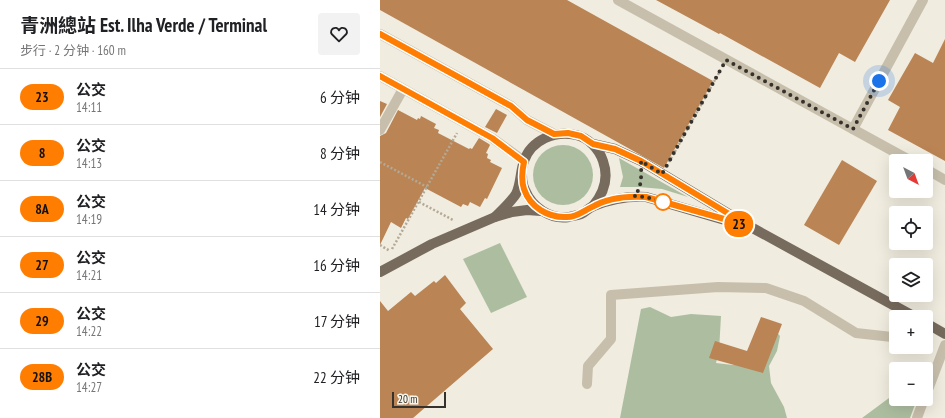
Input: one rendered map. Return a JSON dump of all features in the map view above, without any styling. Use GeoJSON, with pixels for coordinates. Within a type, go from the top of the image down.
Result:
{"type":"FeatureCollection","features":[{"type":"Feature","properties":{"kind":"main road"},"geometry":{"type":"LineString","coordinates":[[495,217],[508,205],[516,193],[522,175],[524,162],[530,149],[541,140],[554,134],[568,133],[581,136],[593,144],[601,155],[606,168],[606,182],[601,195],[593,206]]}},
{"type":"Feature","properties":{"kind":"main road"},"geometry":{"type":"LineString","coordinates":[[593,144],[615,149],[641,161],[749,226],[898,310]]}},
{"type":"Feature","properties":{"kind":"main road"},"geometry":{"type":"LineString","coordinates":[[522,175],[524,189],[530,201],[540,211]]}},
{"type":"Feature","properties":{"kind":"main road"},"geometry":{"type":"LineString","coordinates":[[380,272],[432,244],[495,217],[512,212],[527,210],[540,211],[554,216],[567,217],[581,214],[593,206],[634,196],[646,197],[749,226]]}},
{"type":"Feature","properties":{"kind":"main road"},"geometry":{"type":"LineString","coordinates":[[933,327],[945,334]]}},
{"type":"Feature","properties":{"kind":"street"},"geometry":{"type":"LineString","coordinates":[[618,0],[898,154]]}},
{"type":"Feature","properties":{"kind":"street"},"geometry":{"type":"LineString","coordinates":[[853,129],[923,0]]}},
{"type":"Feature","properties":{"kind":"street"},"geometry":{"type":"LineString","coordinates":[[380,34],[511,106],[527,120],[554,134]]}},
{"type":"Feature","properties":{"kind":"street"},"geometry":{"type":"LineString","coordinates":[[380,76],[492,138],[524,162]]}},
{"type":"Feature","properties":{"kind":"street"},"geometry":{"type":"LineString","coordinates":[[380,130],[403,89]]}},
{"type":"Feature","properties":{"kind":"street"},"geometry":{"type":"LineString","coordinates":[[933,173],[945,180]]}},
{"type":"Feature","properties":{"kind":"street"},"geometry":{"type":"LineString","coordinates":[[587,384],[588,366],[611,339],[611,295],[718,287],[766,288],[804,301],[856,333],[889,337]]}},
{"type":"Feature","properties":{"kind":"street"},"geometry":{"type":"LineString","coordinates":[[933,377],[945,345]]}},
{"type":"Feature","properties":{"kind":"street"},"geometry":{"type":"LineString","coordinates":[[917,418],[921,406]]}},
{"type":"Feature","properties":{"kind":"path"},"geometry":{"type":"LineString","coordinates":[[662,174],[726,60]]}},
{"type":"Feature","properties":{"kind":"path"},"geometry":{"type":"LineString","coordinates":[[391,252],[463,122]]}},
{"type":"Feature","properties":{"kind":"path"},"geometry":{"type":"LineString","coordinates":[[380,162],[427,188]]}},
{"type":"Feature","properties":{"kind":"path"},"geometry":{"type":"LineString","coordinates":[[419,202],[467,228]]}},
{"type":"Feature","properties":{"kind":"green space"},"geometry":{"type":"Polygon","coordinates":[[[563,145],[580,150],[588,158],[593,175],[588,192],[580,200],[563,205],[546,200],[538,192],[533,175],[538,158],[546,150],[563,145]]]}},
{"type":"Feature","properties":{"kind":"green space"},"geometry":{"type":"Polygon","coordinates":[[[619,158],[688,197],[662,189],[620,187],[623,177],[619,158]]]}},
{"type":"Feature","properties":{"kind":"green space"},"geometry":{"type":"Polygon","coordinates":[[[500,243],[527,297],[491,313],[463,259],[500,243]]]}},
{"type":"Feature","properties":{"kind":"green space"},"geometry":{"type":"Polygon","coordinates":[[[650,307],[671,317],[691,314],[721,316],[719,351],[716,363],[733,365],[747,357],[771,326],[780,336],[777,351],[769,366],[771,383],[784,407],[787,418],[620,418],[641,309],[650,307]]]}},
{"type":"Feature","properties":{"kind":"green space"},"geometry":{"type":"Polygon","coordinates":[[[889,398],[889,406],[914,406],[910,418],[862,418],[889,398]]]}},
{"type":"Feature","properties":{"kind":"building"},"geometry":{"type":"Polygon","coordinates":[[[380,0],[567,0],[713,81],[664,168],[380,10],[380,0]]]}},
{"type":"Feature","properties":{"kind":"building"},"geometry":{"type":"Polygon","coordinates":[[[656,0],[890,0],[855,62],[839,53],[820,88],[656,0]]]}},
{"type":"Feature","properties":{"kind":"building"},"geometry":{"type":"Polygon","coordinates":[[[945,39],[945,161],[888,130],[900,107],[888,100],[915,53],[933,63],[945,39]]]}},
{"type":"Feature","properties":{"kind":"building"},"geometry":{"type":"Polygon","coordinates":[[[380,101],[387,104],[380,117],[380,101]]]}},
{"type":"Feature","properties":{"kind":"building"},"geometry":{"type":"Polygon","coordinates":[[[496,109],[507,115],[497,133],[485,127],[496,109]]]}},
{"type":"Feature","properties":{"kind":"building"},"geometry":{"type":"Polygon","coordinates":[[[398,110],[417,120],[418,118],[420,119],[421,116],[436,124],[434,128],[439,130],[438,133],[469,149],[472,149],[479,138],[490,145],[486,153],[488,154],[487,158],[491,160],[490,162],[502,168],[487,199],[485,198],[480,207],[470,202],[468,206],[463,204],[461,207],[425,188],[408,219],[406,218],[401,228],[391,222],[380,245],[380,136],[386,133],[398,110]]]}},
{"type":"Feature","properties":{"kind":"building"},"geometry":{"type":"Polygon","coordinates":[[[842,160],[877,181],[839,245],[804,225],[842,160]]]}},
{"type":"Feature","properties":{"kind":"building"},"geometry":{"type":"Polygon","coordinates":[[[445,275],[466,303],[460,309],[493,349],[413,418],[380,418],[380,301],[388,311],[411,292],[415,296],[434,281],[436,283],[445,275]]]}},
{"type":"Feature","properties":{"kind":"building"},"geometry":{"type":"Polygon","coordinates":[[[761,317],[782,324],[763,373],[709,358],[715,341],[747,351],[761,317]]]}},
{"type":"Feature","properties":{"kind":"bus line","name":"23"},"geometry":{"type":"LineString","coordinates":[[380,34],[511,106],[527,120],[536,125],[554,134],[568,133],[581,136],[593,144],[615,149],[641,161],[749,226],[646,197],[634,196],[593,206],[581,214],[567,217],[554,216],[540,211],[530,201],[524,189],[522,175],[524,162],[492,138],[380,76]]}},
{"type":"Feature","properties":{"kind":"route"},"geometry":{"type":"LineString","coordinates":[[663,202],[646,197],[634,196],[638,192],[642,176],[641,161],[662,174],[726,60],[853,129],[879,81]]}}]}
